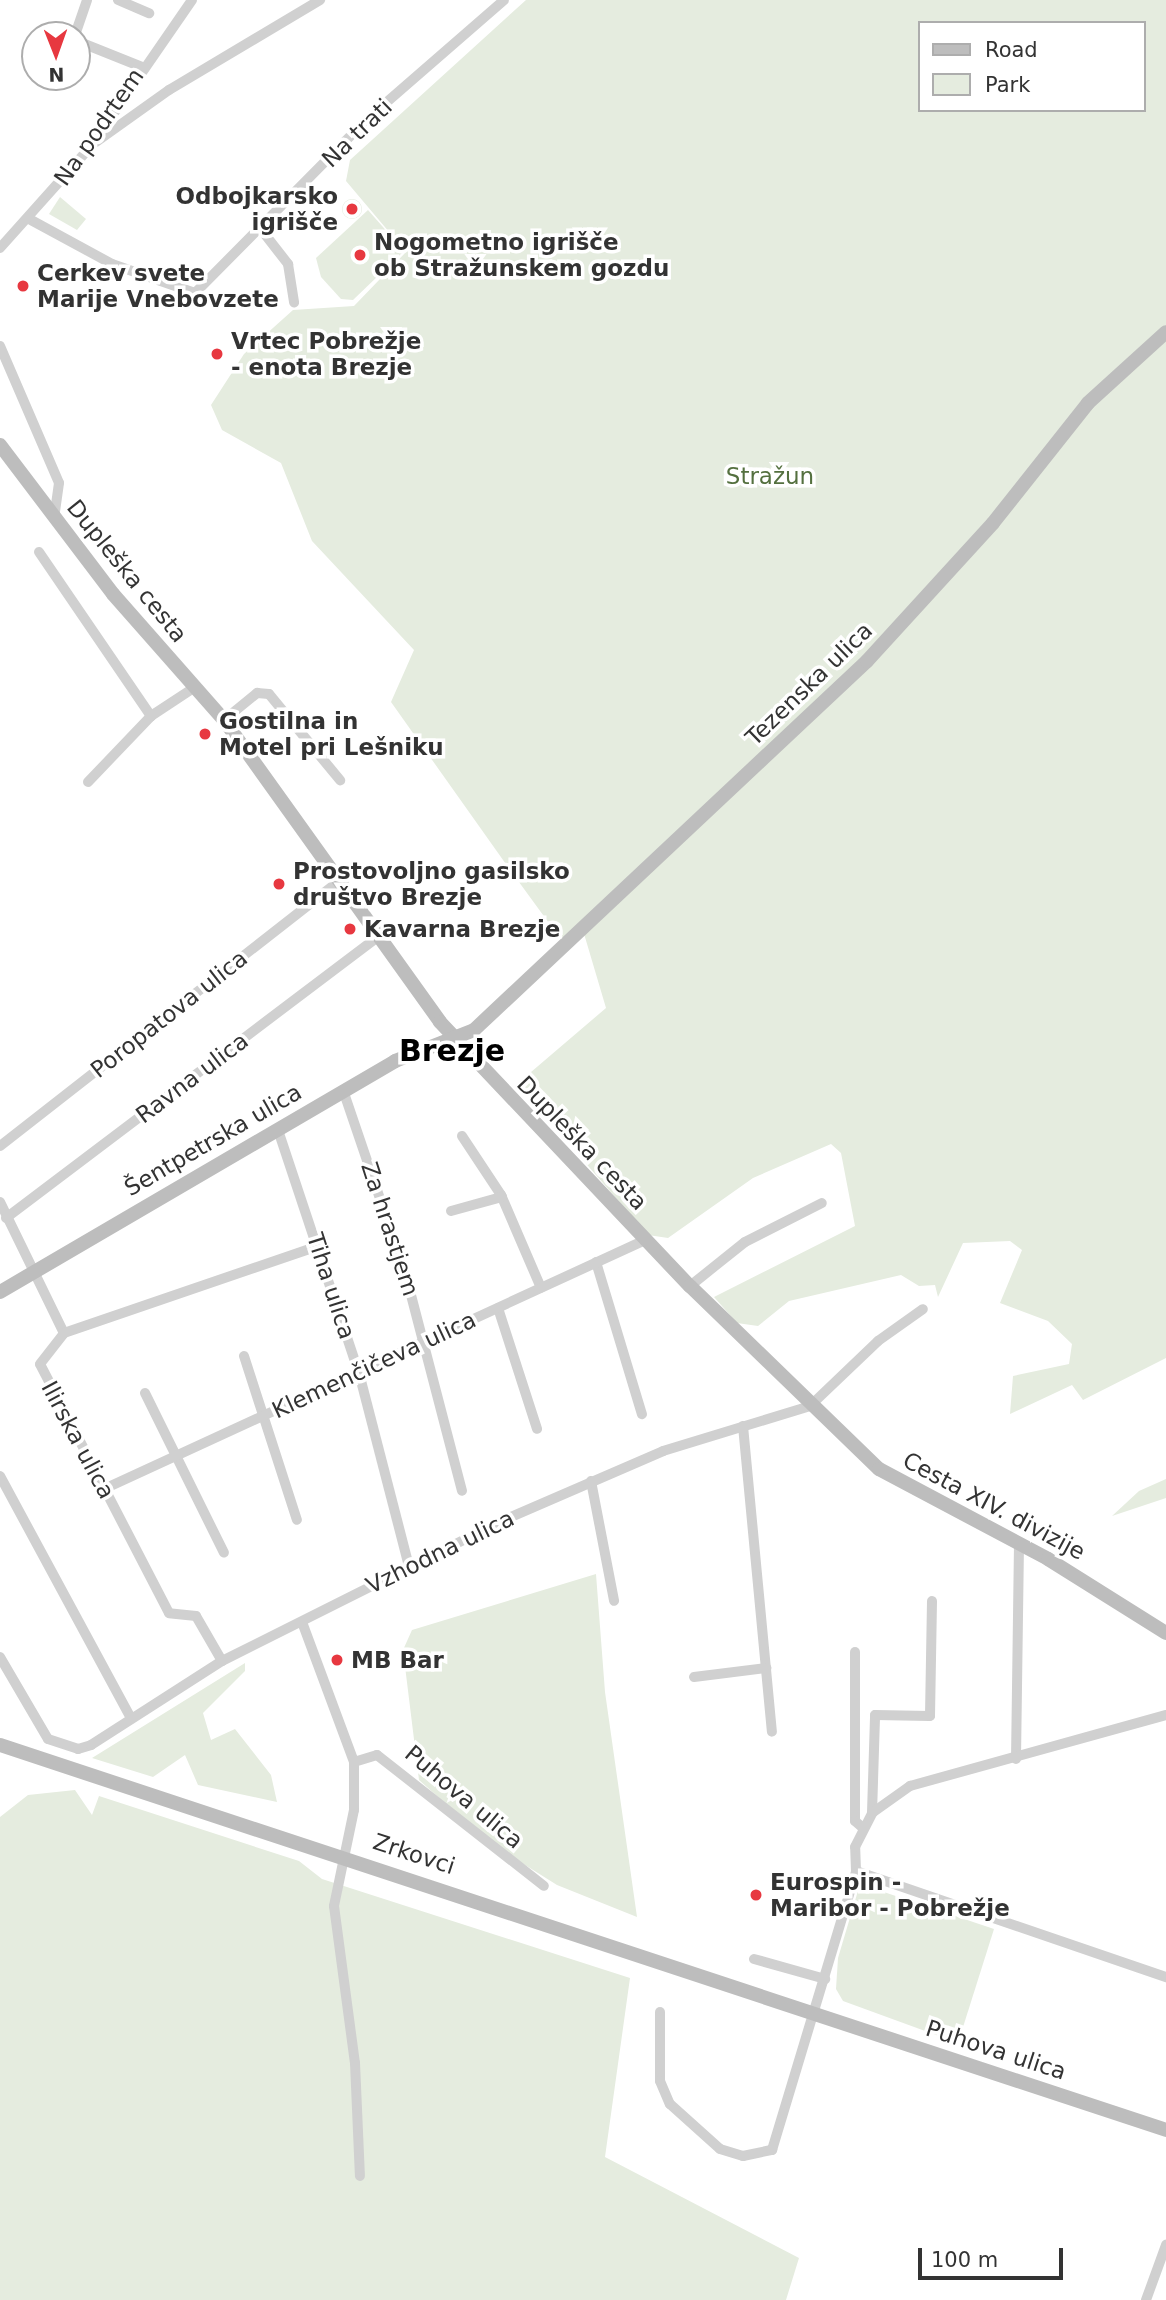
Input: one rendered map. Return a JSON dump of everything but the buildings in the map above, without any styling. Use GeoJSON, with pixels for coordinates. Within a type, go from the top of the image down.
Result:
{"type":"FeatureCollection","features":[{"type":"Feature","properties":{"kind":"street"},"geometry":{"type":"LineString","coordinates":[[80,21],[87,0]]}},
{"type":"Feature","properties":{"kind":"street"},"geometry":{"type":"LineString","coordinates":[[118,0],[149,13]]}},
{"type":"Feature","properties":{"kind":"street","name":"Na podrtem"},"geometry":{"type":"LineString","coordinates":[[0,248],[31,220],[92,145],[142,67],[192,0]]}},
{"type":"Feature","properties":{"kind":"street"},"geometry":{"type":"LineString","coordinates":[[92,145],[169,90],[320,0]]}},
{"type":"Feature","properties":{"kind":"street","name":"Na trati"},"geometry":{"type":"LineString","coordinates":[[31,220],[109,262],[195,293],[365,121],[504,0]]}},
{"type":"Feature","properties":{"kind":"street"},"geometry":{"type":"LineString","coordinates":[[91,47],[142,67]]}},
{"type":"Feature","properties":{"kind":"street"},"geometry":{"type":"LineString","coordinates":[[261,228],[292,273],[294,303]]}},
{"type":"Feature","properties":{"kind":"street","name":"Tezenska ulica"},"geometry":{"type":"LineString","coordinates":[[455,1039],[474,1030],[555,957],[867,662],[993,523],[1088,403],[1166,332]]}},
{"type":"Feature","properties":{"kind":"street"},"geometry":{"type":"LineString","coordinates":[[0,346],[59,483],[54,518]]}},
{"type":"Feature","properties":{"kind":"street","name":"Dupleška cesta"},"geometry":{"type":"LineString","coordinates":[[0,445],[54,518],[224,720],[378,937],[455,1039],[645,1240],[810,1406]]}},
{"type":"Feature","properties":{"kind":"street"},"geometry":{"type":"LineString","coordinates":[[39,552],[151,716]]}},
{"type":"Feature","properties":{"kind":"street"},"geometry":{"type":"LineString","coordinates":[[88,782],[151,716],[195,687]]}},
{"type":"Feature","properties":{"kind":"street"},"geometry":{"type":"LineString","coordinates":[[224,720],[257,693],[269,694],[340,780]]}},
{"type":"Feature","properties":{"kind":"street","name":"Poropatova ulica"},"geometry":{"type":"LineString","coordinates":[[0,1146],[339,881]]}},
{"type":"Feature","properties":{"kind":"street","name":"Ravna ulica"},"geometry":{"type":"LineString","coordinates":[[6,1218],[378,937]]}},
{"type":"Feature","properties":{"kind":"street","name":"Šentpetrska ulica"},"geometry":{"type":"LineString","coordinates":[[0,1292],[343,1090],[455,1039]]}},
{"type":"Feature","properties":{"kind":"street","name":"Za hrastjem"},"geometry":{"type":"LineString","coordinates":[[343,1090],[424,1343],[461,1491]]}},
{"type":"Feature","properties":{"kind":"street","name":"Tiha ulica"},"geometry":{"type":"LineString","coordinates":[[278,1130],[359,1373],[409,1567]]}},
{"type":"Feature","properties":{"kind":"street"},"geometry":{"type":"LineString","coordinates":[[462,1136],[502,1197],[541,1288]]}},
{"type":"Feature","properties":{"kind":"street"},"geometry":{"type":"LineString","coordinates":[[451,1211],[502,1197]]}},
{"type":"Feature","properties":{"kind":"street"},"geometry":{"type":"LineString","coordinates":[[0,1202],[64,1333],[318,1246]]}},
{"type":"Feature","properties":{"kind":"street"},"geometry":{"type":"LineString","coordinates":[[690,1286],[745,1242],[822,1203]]}},
{"type":"Feature","properties":{"kind":"street","name":"Klemenčičeva ulica"},"geometry":{"type":"LineString","coordinates":[[104,1489],[645,1240]]}},
{"type":"Feature","properties":{"kind":"street"},"geometry":{"type":"LineString","coordinates":[[596,1262],[642,1414]]}},
{"type":"Feature","properties":{"kind":"street"},"geometry":{"type":"LineString","coordinates":[[498,1308],[537,1429]]}},
{"type":"Feature","properties":{"kind":"street"},"geometry":{"type":"LineString","coordinates":[[810,1406],[878,1341],[923,1309]]}},
{"type":"Feature","properties":{"kind":"street","name":"Ilirska ulica"},"geometry":{"type":"LineString","coordinates":[[64,1333],[54,1338],[40,1368],[169,1613],[196,1616],[222,1661]]}},
{"type":"Feature","properties":{"kind":"street"},"geometry":{"type":"LineString","coordinates":[[244,1356],[266,1414],[297,1520]]}},
{"type":"Feature","properties":{"kind":"street"},"geometry":{"type":"LineString","coordinates":[[145,1393],[224,1553]]}},
{"type":"Feature","properties":{"kind":"street","name":"Vzhodna ulica"},"geometry":{"type":"LineString","coordinates":[[0,1657],[48,1739],[78,1749],[92,1745],[222,1661],[409,1567],[591,1481],[743,1426],[810,1406]]}},
{"type":"Feature","properties":{"kind":"street","name":"Cesta XIV. divizije"},"geometry":{"type":"LineString","coordinates":[[810,1406],[894,1479],[1019,1544],[1166,1633]]}},
{"type":"Feature","properties":{"kind":"street"},"geometry":{"type":"LineString","coordinates":[[743,1426],[772,1732]]}},
{"type":"Feature","properties":{"kind":"street"},"geometry":{"type":"LineString","coordinates":[[0,1476],[131,1718]]}},
{"type":"Feature","properties":{"kind":"street"},"geometry":{"type":"LineString","coordinates":[[591,1481],[614,1601]]}},
{"type":"Feature","properties":{"kind":"street"},"geometry":{"type":"LineString","coordinates":[[1016,1759],[1019,1544]]}},
{"type":"Feature","properties":{"kind":"street"},"geometry":{"type":"LineString","coordinates":[[872,1813],[875,1715],[930,1716],[932,1601]]}},
{"type":"Feature","properties":{"kind":"street"},"geometry":{"type":"LineString","coordinates":[[302,1622],[355,1762],[356,1798],[344,1855],[334,1926],[354,2049],[360,2176]]}},
{"type":"Feature","properties":{"kind":"street"},"geometry":{"type":"LineString","coordinates":[[855,1653],[855,1821],[863,1828]]}},
{"type":"Feature","properties":{"kind":"street"},"geometry":{"type":"LineString","coordinates":[[694,1677],[766,1668]]}},
{"type":"Feature","properties":{"kind":"street"},"geometry":{"type":"LineString","coordinates":[[660,2012],[663,2094],[709,2143],[752,2156],[777,2142],[782,2105],[825,1979],[856,1871],[855,1856],[863,1828],[872,1813],[910,1786],[1016,1759],[1166,1715]]}},
{"type":"Feature","properties":{"kind":"street","name":"Zrkovci"},"geometry":{"type":"LineString","coordinates":[[0,1745],[344,1855],[812,2013]]}},
{"type":"Feature","properties":{"kind":"street","name":"Puhova ulica"},"geometry":{"type":"LineString","coordinates":[[355,1762],[377,1755],[544,1886]]}},
{"type":"Feature","properties":{"kind":"street"},"geometry":{"type":"LineString","coordinates":[[856,1871],[1166,1977]]}},
{"type":"Feature","properties":{"kind":"street"},"geometry":{"type":"LineString","coordinates":[[754,1959],[825,1979]]}},
{"type":"Feature","properties":{"kind":"street","name":"Puhova ulica"},"geometry":{"type":"LineString","coordinates":[[812,2013],[1166,2130]]}},
{"type":"Feature","properties":{"kind":"street"},"geometry":{"type":"LineString","coordinates":[[1146,2300],[1166,2245]]}},
{"type":"Feature","properties":{"kind":"green space","name":"Stražun"},"geometry":{"type":"Polygon","coordinates":[[[526,0],[1166,0],[1166,1358],[1083,1400],[1072,1385],[1010,1414],[1013,1376],[1069,1364],[1072,1344],[1048,1321],[1000,1303],[1022,1250],[1010,1241],[963,1243],[938,1297],[935,1285],[919,1286],[901,1275],[789,1301],[758,1326],[737,1323],[714,1297],[855,1226],[841,1153],[831,1144],[753,1178],[668,1238],[648,1235],[517,1084],[606,1008],[582,927],[562,941],[508,867],[391,702],[414,650],[312,541],[281,463],[222,430],[211,405],[244,354],[293,310],[354,306],[406,252],[346,181],[350,160],[526,0]]]}},
{"type":"Feature","properties":{"kind":"green space"},"geometry":{"type":"Polygon","coordinates":[[[60,197],[86,219],[77,230],[49,214],[60,197]]]}},
{"type":"Feature","properties":{"kind":"green space","name":"Odbojkarsko igrišče"},"geometry":{"type":"Polygon","coordinates":[[[352,199],[359,202],[362,209],[359,216],[352,219],[345,216],[342,209],[345,202],[352,199]]]}},
{"type":"Feature","properties":{"kind":"green space","name":"Nogometno igrišče ob Stražunskem gozdu"},"geometry":{"type":"Polygon","coordinates":[[[368,210],[404,251],[353,300],[341,299],[321,277],[316,258],[368,210]]]}},
{"type":"Feature","properties":{"kind":"green space"},"geometry":{"type":"Polygon","coordinates":[[[1166,1479],[1166,1498],[1112,1516],[1139,1491],[1166,1479]]]}},
{"type":"Feature","properties":{"kind":"green space"},"geometry":{"type":"Polygon","coordinates":[[[596,1574],[605,1692],[637,1917],[557,1885],[490,1843],[419,1780],[403,1650],[412,1630],[596,1574]]]}},
{"type":"Feature","properties":{"kind":"green space"},"geometry":{"type":"Polygon","coordinates":[[[245,1663],[245,1671],[203,1713],[211,1740],[235,1729],[271,1775],[277,1802],[198,1785],[185,1755],[153,1777],[92,1758],[245,1663]]]}},
{"type":"Feature","properties":{"kind":"green space"},"geometry":{"type":"Polygon","coordinates":[[[75,1790],[92,1815],[99,1796],[299,1861],[322,1879],[630,1978],[605,2157],[799,2258],[786,2300],[0,2300],[0,1817],[28,1795],[75,1790]]]}},
{"type":"Feature","properties":{"kind":"green space"},"geometry":{"type":"Polygon","coordinates":[[[860,1884],[994,1929],[958,2043],[843,2001],[836,1989],[838,1958],[860,1884]]]}},
{"type":"Feature","properties":{"kind":"place","name":"Odbojkarsko igrišče"},"geometry":{"type":"Point","coordinates":[352,209]}},
{"type":"Feature","properties":{"kind":"place","name":"Nogometno igrišče ob Stražunskem gozdu"},"geometry":{"type":"Point","coordinates":[360,255]}},
{"type":"Feature","properties":{"kind":"place","name":"Cerkev svete Marije Vnebovzete"},"geometry":{"type":"Point","coordinates":[23,286]}},
{"type":"Feature","properties":{"kind":"place","name":"Vrtec Pobrežje - enota Brezje"},"geometry":{"type":"Point","coordinates":[217,354]}},
{"type":"Feature","properties":{"kind":"place","name":"Gostilna in Motel pri Lešniku"},"geometry":{"type":"Point","coordinates":[205,734]}},
{"type":"Feature","properties":{"kind":"place","name":"Prostovoljno gasilsko društvo Brezje"},"geometry":{"type":"Point","coordinates":[279,884]}},
{"type":"Feature","properties":{"kind":"place","name":"Kavarna Brezje"},"geometry":{"type":"Point","coordinates":[350,929]}},
{"type":"Feature","properties":{"kind":"place","name":"MB Bar"},"geometry":{"type":"Point","coordinates":[337,1660]}},
{"type":"Feature","properties":{"kind":"place","name":"Eurospin - Maribor - Pobrežje"},"geometry":{"type":"Point","coordinates":[756,1895]}},
{"type":"Feature","properties":{"kind":"district","name":"Brezje"},"geometry":{"type":"Point","coordinates":[452,1051]}}]}
